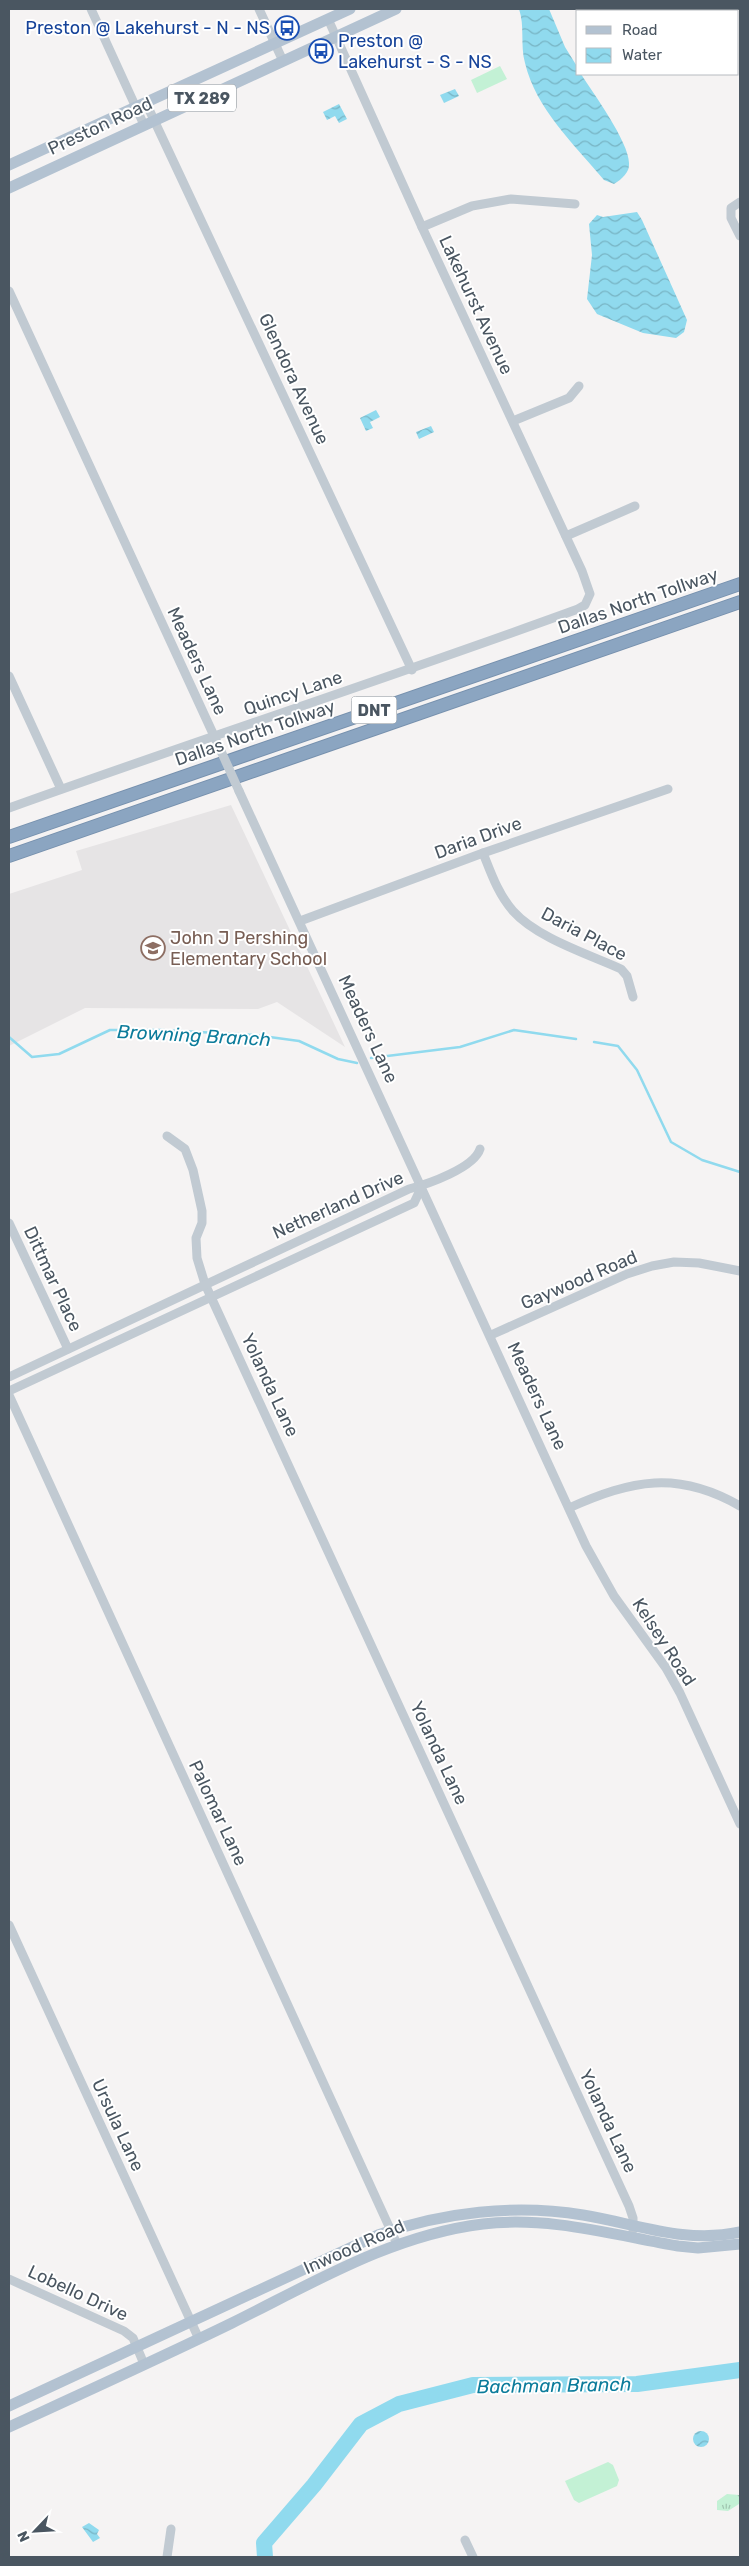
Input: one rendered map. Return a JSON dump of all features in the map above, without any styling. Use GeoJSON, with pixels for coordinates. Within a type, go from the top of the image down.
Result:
{"type":"FeatureCollection","features":[{"type":"Feature","properties":{"kind":"highway","name":"Dallas North Tollway"},"geometry":{"type":"LineString","coordinates":[[9,837],[740,584]]}},
{"type":"Feature","properties":{"kind":"highway","name":"Dallas North Tollway"},"geometry":{"type":"LineString","coordinates":[[9,856],[740,602]]}},
{"type":"Feature","properties":{"kind":"main road","name":"Preston Road"},"geometry":{"type":"LineString","coordinates":[[9,165],[350,9]]}},
{"type":"Feature","properties":{"kind":"main road","name":"Preston Road"},"geometry":{"type":"LineString","coordinates":[[9,188],[396,9]]}},
{"type":"Feature","properties":{"kind":"main road","name":"Inwood Road"},"geometry":{"type":"LineString","coordinates":[[9,2406],[391,2230],[442,2217],[512,2211],[558,2212],[695,2237],[740,2232]]}},
{"type":"Feature","properties":{"kind":"main road"},"geometry":{"type":"LineString","coordinates":[[512,2211],[514,2223]]}},
{"type":"Feature","properties":{"kind":"main road","name":"Inwood Road"},"geometry":{"type":"LineString","coordinates":[[9,2427],[397,2244],[450,2229],[485,2223],[560,2224],[698,2248],[740,2244]]}},
{"type":"Feature","properties":{"kind":"street","name":"Glendora Avenue"},"geometry":{"type":"LineString","coordinates":[[91,9],[141,105],[412,670]]}},
{"type":"Feature","properties":{"kind":"street"},"geometry":{"type":"LineString","coordinates":[[259,9],[283,61]]}},
{"type":"Feature","properties":{"kind":"street","name":"Lakehurst Avenue"},"geometry":{"type":"LineString","coordinates":[[328,19],[422,227],[566,536],[590,594],[585,604]]}},
{"type":"Feature","properties":{"kind":"street"},"geometry":{"type":"LineString","coordinates":[[422,227],[472,206],[511,199],[575,204]]}},
{"type":"Feature","properties":{"kind":"street"},"geometry":{"type":"LineString","coordinates":[[740,202],[731,208],[731,218],[740,236]]}},
{"type":"Feature","properties":{"kind":"street","name":"Meaders Lane"},"geometry":{"type":"LineString","coordinates":[[9,291],[569,1508]]}},
{"type":"Feature","properties":{"kind":"street"},"geometry":{"type":"LineString","coordinates":[[513,421],[569,398],[579,386]]}},
{"type":"Feature","properties":{"kind":"street"},"geometry":{"type":"LineString","coordinates":[[566,536],[635,506]]}},
{"type":"Feature","properties":{"kind":"street","name":"Quincy Lane"},"geometry":{"type":"LineString","coordinates":[[9,808],[214,736],[412,670],[578,610],[585,604]]}},
{"type":"Feature","properties":{"kind":"street"},"geometry":{"type":"LineString","coordinates":[[9,676],[61,789]]}},
{"type":"Feature","properties":{"kind":"street","name":"Daria Drive"},"geometry":{"type":"LineString","coordinates":[[300,921],[483,853],[668,789]]}},
{"type":"Feature","properties":{"kind":"street","name":"Daria Place"},"geometry":{"type":"LineString","coordinates":[[483,853],[497,886],[514,912],[541,932],[622,969],[627,976],[633,997]]}},
{"type":"Feature","properties":{"kind":"street","name":"Yolanda Lane"},"geometry":{"type":"LineString","coordinates":[[167,1136],[185,1148],[193,1170],[202,1211],[202,1223],[196,1238],[197,1258],[211,1296],[629,2206],[633,2226],[632,2238]]}},
{"type":"Feature","properties":{"kind":"street"},"geometry":{"type":"LineString","coordinates":[[422,1186],[473,1162],[480,1149]]}},
{"type":"Feature","properties":{"kind":"street","name":"Netherland Drive"},"geometry":{"type":"LineString","coordinates":[[9,1377],[409,1189],[422,1186]]}},
{"type":"Feature","properties":{"kind":"street","name":"Netherland Drive"},"geometry":{"type":"LineString","coordinates":[[9,1390],[414,1204],[422,1186]]}},
{"type":"Feature","properties":{"kind":"street","name":"Dittmar Place"},"geometry":{"type":"LineString","coordinates":[[9,1222],[68,1350]]}},
{"type":"Feature","properties":{"kind":"street","name":"Gaywood Road"},"geometry":{"type":"LineString","coordinates":[[491,1336],[627,1274],[652,1266],[674,1262],[698,1263],[740,1271]]}},
{"type":"Feature","properties":{"kind":"street","name":"Palomar Lane"},"geometry":{"type":"LineString","coordinates":[[9,1395],[397,2244]]}},
{"type":"Feature","properties":{"kind":"street"},"geometry":{"type":"LineString","coordinates":[[569,1508],[615,1489],[646,1483],[665,1483],[701,1489],[722,1496],[740,1506]]}},
{"type":"Feature","properties":{"kind":"street","name":"Kelsey Road"},"geometry":{"type":"LineString","coordinates":[[569,1508],[586,1546],[614,1596],[666,1668],[680,1693],[740,1824]]}},
{"type":"Feature","properties":{"kind":"street","name":"Ursula Lane"},"geometry":{"type":"LineString","coordinates":[[9,1924],[199,2339]]}},
{"type":"Feature","properties":{"kind":"street","name":"Lobello Drive"},"geometry":{"type":"LineString","coordinates":[[9,2279],[115,2326],[133,2338],[144,2364]]}},
{"type":"Feature","properties":{"kind":"street"},"geometry":{"type":"LineString","coordinates":[[167,2557],[171,2530]]}},
{"type":"Feature","properties":{"kind":"street"},"geometry":{"type":"LineString","coordinates":[[465,2540],[473,2557]]}},
{"type":"Feature","properties":{"kind":"shaded area","name":"John J Pershing Elementary School"},"geometry":{"type":"Polygon","coordinates":[[[231,805],[345,1047],[277,1002],[258,1009],[85,1008],[9,1046],[9,894],[82,870],[76,851],[231,805]]]}},
{"type":"Feature","properties":{"kind":"green space"},"geometry":{"type":"Polygon","coordinates":[[[500,66],[507,79],[477,93],[471,80],[500,66]]]}},
{"type":"Feature","properties":{"kind":"green space"},"geometry":{"type":"Polygon","coordinates":[[[608,2462],[613,2465],[619,2480],[617,2486],[579,2503],[574,2500],[565,2481],[608,2462]]]}},
{"type":"Feature","properties":{"kind":"green space"},"geometry":{"type":"Polygon","coordinates":[[[727,2494],[739,2495],[739,2504],[728,2511],[717,2510],[717,2501],[727,2494]]]}},
{"type":"Feature","properties":{"kind":"water"},"geometry":{"type":"Polygon","coordinates":[[[519,9],[549,9],[565,47],[576,65],[576,75],[582,75],[617,131],[627,154],[629,166],[625,175],[614,184],[604,180],[557,125],[538,96],[530,80],[525,63],[519,9]]]}},
{"type":"Feature","properties":{"kind":"water"},"geometry":{"type":"Polygon","coordinates":[[[455,89],[459,96],[444,103],[440,95],[455,89]]]}},
{"type":"Feature","properties":{"kind":"water"},"geometry":{"type":"Polygon","coordinates":[[[339,104],[347,119],[339,123],[335,116],[327,120],[323,112],[339,104]]]}},
{"type":"Feature","properties":{"kind":"water"},"geometry":{"type":"Polygon","coordinates":[[[637,212],[687,320],[684,332],[676,338],[643,333],[597,314],[587,299],[592,255],[589,224],[597,215],[603,217],[637,212]]]}},
{"type":"Feature","properties":{"kind":"water"},"geometry":{"type":"Polygon","coordinates":[[[376,410],[380,417],[370,422],[373,428],[366,431],[360,418],[376,410]]]}},
{"type":"Feature","properties":{"kind":"water"},"geometry":{"type":"Polygon","coordinates":[[[431,426],[434,432],[419,439],[416,432],[431,426]]]}},
{"type":"Feature","properties":{"kind":"water"},"geometry":{"type":"Polygon","coordinates":[[[701,2431],[709,2439],[701,2447],[693,2439],[701,2431]]]}},
{"type":"Feature","properties":{"kind":"water"},"geometry":{"type":"Polygon","coordinates":[[[89,2523],[99,2530],[97,2534],[100,2538],[93,2542],[82,2527],[89,2523]]]}},
{"type":"Feature","properties":{"kind":"waterway","name":"Browning Branch"},"geometry":{"type":"LineString","coordinates":[[9,1037],[32,1057],[59,1054],[110,1030],[161,1030],[255,1035],[299,1041],[338,1059],[357,1063]]}},
{"type":"Feature","properties":{"kind":"waterway","name":"Browning Branch"},"geometry":{"type":"LineString","coordinates":[[371,1058],[460,1047],[514,1030],[576,1039]]}},
{"type":"Feature","properties":{"kind":"waterway","name":"Browning Branch"},"geometry":{"type":"LineString","coordinates":[[594,1042],[618,1046],[637,1070],[671,1142],[702,1160],[740,1172]]}},
{"type":"Feature","properties":{"kind":"waterway","name":"Bachman Branch"},"geometry":{"type":"LineString","coordinates":[[265,2557],[264,2543],[314,2485],[361,2424],[399,2404],[473,2385],[637,2384],[740,2370]]}},
{"type":"Feature","properties":{"kind":"place","name":"Preston @ Lakehurst - N - NS"},"geometry":{"type":"Point","coordinates":[287,28]}},
{"type":"Feature","properties":{"kind":"place","name":"Preston @ Lakehurst - S - NS"},"geometry":{"type":"Point","coordinates":[321,51]}},
{"type":"Feature","properties":{"kind":"place","name":"John J Pershing Elementary School"},"geometry":{"type":"Point","coordinates":[153,948]}}]}
